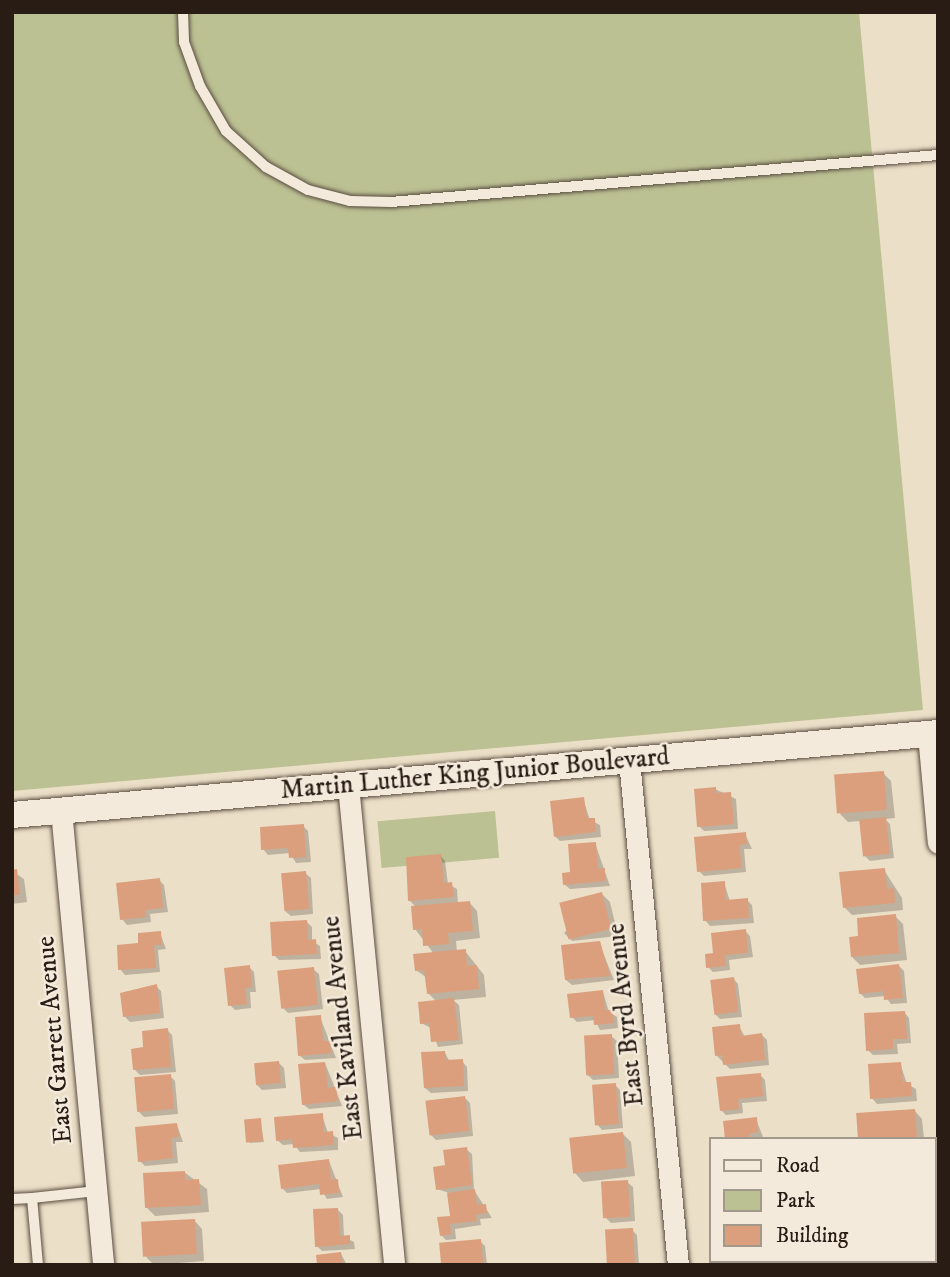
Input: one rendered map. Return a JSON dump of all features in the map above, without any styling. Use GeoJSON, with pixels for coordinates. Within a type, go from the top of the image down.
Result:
{"type":"FeatureCollection","features":[{"type":"Feature","properties":{"kind":"street","name":"Martin Luther King Junior Boulevard"},"geometry":{"type":"LineString","coordinates":[[12,815],[933,734]]}},
{"type":"Feature","properties":{"kind":"street"},"geometry":{"type":"LineString","coordinates":[[933,734],[938,843]]}},
{"type":"Feature","properties":{"kind":"street","name":"East Byrd Avenue"},"geometry":{"type":"LineString","coordinates":[[629,760],[678,1265]]}},
{"type":"Feature","properties":{"kind":"street","name":"East Kaviland Avenue"},"geometry":{"type":"LineString","coordinates":[[348,785],[394,1265]]}},
{"type":"Feature","properties":{"kind":"street","name":"East Garrett Avenue"},"geometry":{"type":"LineString","coordinates":[[61,810],[103,1265]]}},
{"type":"Feature","properties":{"kind":"lane"},"geometry":{"type":"LineString","coordinates":[[183,12],[184,42],[200,86],[226,131],[266,167],[308,190],[350,201],[405,201],[938,155]]}},
{"type":"Feature","properties":{"kind":"lane"},"geometry":{"type":"LineString","coordinates":[[12,1199],[97,1191]]}},
{"type":"Feature","properties":{"kind":"lane"},"geometry":{"type":"LineString","coordinates":[[32,1198],[38,1265]]}},
{"type":"Feature","properties":{"kind":"green space"},"geometry":{"type":"Polygon","coordinates":[[[12,12],[859,12],[923,710],[12,791],[12,12]]]}},
{"type":"Feature","properties":{"kind":"green space"},"geometry":{"type":"Polygon","coordinates":[[[495,811],[499,858],[382,868],[377,821],[495,811]]]}},
{"type":"Feature","properties":{"kind":"building"},"geometry":{"type":"Polygon","coordinates":[[[884,771],[887,810],[837,813],[834,774],[884,771]]]}},
{"type":"Feature","properties":{"kind":"building"},"geometry":{"type":"Polygon","coordinates":[[[716,787],[716,793],[731,792],[734,824],[697,827],[694,789],[716,787]]]}},
{"type":"Feature","properties":{"kind":"building"},"geometry":{"type":"Polygon","coordinates":[[[584,797],[587,818],[595,818],[596,832],[554,837],[550,801],[584,797]]]}},
{"type":"Feature","properties":{"kind":"building"},"geometry":{"type":"Polygon","coordinates":[[[886,817],[890,854],[863,857],[859,820],[886,817]]]}},
{"type":"Feature","properties":{"kind":"building"},"geometry":{"type":"Polygon","coordinates":[[[304,824],[306,857],[289,858],[288,848],[261,850],[260,827],[304,824]]]}},
{"type":"Feature","properties":{"kind":"building"},"geometry":{"type":"Polygon","coordinates":[[[746,832],[747,844],[739,845],[742,868],[697,872],[694,837],[746,832]]]}},
{"type":"Feature","properties":{"kind":"building"},"geometry":{"type":"Polygon","coordinates":[[[596,842],[598,869],[605,868],[605,881],[563,885],[562,873],[570,872],[568,844],[596,842]]]}},
{"type":"Feature","properties":{"kind":"building"},"geometry":{"type":"Polygon","coordinates":[[[441,854],[444,883],[452,882],[454,897],[408,901],[406,857],[441,854]]]}},
{"type":"Feature","properties":{"kind":"building"},"geometry":{"type":"Polygon","coordinates":[[[885,868],[887,889],[894,888],[895,903],[843,908],[839,872],[885,868]]]}},
{"type":"Feature","properties":{"kind":"building"},"geometry":{"type":"Polygon","coordinates":[[[17,869],[20,895],[12,895],[12,870],[17,869]]]}},
{"type":"Feature","properties":{"kind":"building"},"geometry":{"type":"Polygon","coordinates":[[[306,871],[309,909],[284,911],[281,873],[306,871]]]}},
{"type":"Feature","properties":{"kind":"building"},"geometry":{"type":"Polygon","coordinates":[[[160,878],[163,908],[145,910],[146,917],[120,920],[116,883],[160,878]]]}},
{"type":"Feature","properties":{"kind":"building"},"geometry":{"type":"Polygon","coordinates":[[[725,881],[726,900],[748,898],[749,918],[703,921],[701,883],[725,881]]]}},
{"type":"Feature","properties":{"kind":"building"},"geometry":{"type":"Polygon","coordinates":[[[602,892],[611,929],[569,940],[559,903],[602,892]]]}},
{"type":"Feature","properties":{"kind":"building"},"geometry":{"type":"Polygon","coordinates":[[[470,901],[473,931],[448,933],[449,944],[423,946],[422,929],[413,930],[411,906],[470,901]]]}},
{"type":"Feature","properties":{"kind":"building"},"geometry":{"type":"Polygon","coordinates":[[[896,914],[899,953],[851,957],[849,937],[858,936],[857,918],[896,914]]]}},
{"type":"Feature","properties":{"kind":"building"},"geometry":{"type":"Polygon","coordinates":[[[307,920],[308,940],[316,939],[317,954],[272,956],[270,922],[307,920]]]}},
{"type":"Feature","properties":{"kind":"building"},"geometry":{"type":"Polygon","coordinates":[[[746,929],[748,953],[725,955],[726,966],[706,968],[705,954],[713,953],[711,933],[746,929]]]}},
{"type":"Feature","properties":{"kind":"building"},"geometry":{"type":"Polygon","coordinates":[[[161,931],[162,945],[154,945],[156,968],[118,970],[117,945],[138,943],[138,933],[161,931]]]}},
{"type":"Feature","properties":{"kind":"building"},"geometry":{"type":"Polygon","coordinates":[[[600,941],[610,976],[565,980],[561,945],[600,941]]]}},
{"type":"Feature","properties":{"kind":"building"},"geometry":{"type":"Polygon","coordinates":[[[466,949],[467,966],[477,965],[479,989],[427,994],[424,970],[415,971],[413,954],[466,949]]]}},
{"type":"Feature","properties":{"kind":"building"},"geometry":{"type":"Polygon","coordinates":[[[899,964],[903,998],[884,1000],[883,991],[859,994],[856,969],[899,964]]]}},
{"type":"Feature","properties":{"kind":"building"},"geometry":{"type":"Polygon","coordinates":[[[250,965],[252,987],[245,988],[247,1004],[228,1006],[224,968],[250,965]]]}},
{"type":"Feature","properties":{"kind":"building"},"geometry":{"type":"Polygon","coordinates":[[[314,967],[318,1005],[281,1009],[277,971],[314,967]]]}},
{"type":"Feature","properties":{"kind":"building"},"geometry":{"type":"Polygon","coordinates":[[[734,977],[738,1012],[714,1015],[710,980],[734,977]]]}},
{"type":"Feature","properties":{"kind":"building"},"geometry":{"type":"Polygon","coordinates":[[[157,984],[160,1013],[123,1017],[120,993],[157,984]]]}},
{"type":"Feature","properties":{"kind":"building"},"geometry":{"type":"Polygon","coordinates":[[[603,990],[605,1010],[612,1010],[614,1023],[594,1025],[593,1016],[570,1018],[567,994],[603,990]]]}},
{"type":"Feature","properties":{"kind":"building"},"geometry":{"type":"Polygon","coordinates":[[[454,998],[459,1040],[431,1042],[429,1023],[420,1024],[418,1002],[454,998]]]}},
{"type":"Feature","properties":{"kind":"building"},"geometry":{"type":"Polygon","coordinates":[[[905,1011],[907,1039],[893,1039],[893,1049],[866,1051],[864,1013],[905,1011]]]}},
{"type":"Feature","properties":{"kind":"building"},"geometry":{"type":"Polygon","coordinates":[[[321,1015],[323,1041],[330,1041],[331,1053],[298,1056],[295,1017],[321,1015]]]}},
{"type":"Feature","properties":{"kind":"building"},"geometry":{"type":"Polygon","coordinates":[[[740,1024],[741,1036],[762,1033],[765,1060],[723,1065],[722,1055],[715,1056],[712,1027],[740,1024]]]}},
{"type":"Feature","properties":{"kind":"building"},"geometry":{"type":"Polygon","coordinates":[[[168,1028],[171,1067],[133,1070],[131,1049],[143,1047],[142,1031],[168,1028]]]}},
{"type":"Feature","properties":{"kind":"building"},"geometry":{"type":"Polygon","coordinates":[[[612,1034],[614,1074],[586,1075],[584,1035],[612,1034]]]}},
{"type":"Feature","properties":{"kind":"building"},"geometry":{"type":"Polygon","coordinates":[[[445,1051],[446,1060],[463,1059],[464,1086],[424,1088],[421,1052],[445,1051]]]}},
{"type":"Feature","properties":{"kind":"building"},"geometry":{"type":"Polygon","coordinates":[[[279,1061],[281,1083],[256,1085],[254,1063],[279,1061]]]}},
{"type":"Feature","properties":{"kind":"building"},"geometry":{"type":"Polygon","coordinates":[[[325,1062],[328,1088],[336,1087],[338,1101],[302,1105],[298,1064],[325,1062]]]}},
{"type":"Feature","properties":{"kind":"building"},"geometry":{"type":"Polygon","coordinates":[[[901,1062],[903,1082],[911,1082],[912,1096],[870,1099],[868,1064],[901,1062]]]}},
{"type":"Feature","properties":{"kind":"building"},"geometry":{"type":"Polygon","coordinates":[[[761,1073],[763,1096],[738,1099],[739,1109],[720,1111],[716,1077],[761,1073]]]}},
{"type":"Feature","properties":{"kind":"building"},"geometry":{"type":"Polygon","coordinates":[[[171,1074],[174,1109],[137,1112],[134,1077],[171,1074]]]}},
{"type":"Feature","properties":{"kind":"building"},"geometry":{"type":"Polygon","coordinates":[[[616,1083],[619,1124],[595,1126],[592,1085],[616,1083]]]}},
{"type":"Feature","properties":{"kind":"building"},"geometry":{"type":"Polygon","coordinates":[[[465,1096],[469,1131],[430,1136],[425,1101],[465,1096]]]}},
{"type":"Feature","properties":{"kind":"building"},"geometry":{"type":"Polygon","coordinates":[[[915,1109],[917,1137],[858,1137],[856,1113],[915,1109]]]}},
{"type":"Feature","properties":{"kind":"building"},"geometry":{"type":"Polygon","coordinates":[[[323,1113],[324,1132],[333,1131],[334,1145],[293,1148],[292,1139],[276,1141],[274,1117],[323,1113]]]}},
{"type":"Feature","properties":{"kind":"building"},"geometry":{"type":"Polygon","coordinates":[[[757,1117],[758,1132],[749,1134],[750,1137],[725,1137],[723,1121],[757,1117]]]}},
{"type":"Feature","properties":{"kind":"building"},"geometry":{"type":"Polygon","coordinates":[[[261,1118],[263,1141],[246,1142],[244,1119],[261,1118]]]}},
{"type":"Feature","properties":{"kind":"building"},"geometry":{"type":"Polygon","coordinates":[[[177,1123],[179,1137],[171,1138],[173,1158],[138,1162],[135,1127],[177,1123]]]}},
{"type":"Feature","properties":{"kind":"building"},"geometry":{"type":"Polygon","coordinates":[[[623,1132],[627,1168],[573,1173],[569,1138],[623,1132]]]}},
{"type":"Feature","properties":{"kind":"building"},"geometry":{"type":"Polygon","coordinates":[[[467,1147],[472,1185],[436,1190],[433,1167],[445,1165],[443,1150],[467,1147]]]}},
{"type":"Feature","properties":{"kind":"building"},"geometry":{"type":"Polygon","coordinates":[[[329,1159],[331,1180],[338,1179],[339,1193],[320,1195],[319,1184],[281,1189],[278,1165],[329,1159]]]}},
{"type":"Feature","properties":{"kind":"building"},"geometry":{"type":"Polygon","coordinates":[[[185,1171],[185,1180],[199,1179],[201,1205],[145,1208],[143,1173],[185,1171]]]}},
{"type":"Feature","properties":{"kind":"building"},"geometry":{"type":"Polygon","coordinates":[[[628,1180],[630,1217],[603,1218],[601,1181],[628,1180]]]}},
{"type":"Feature","properties":{"kind":"building"},"geometry":{"type":"Polygon","coordinates":[[[475,1189],[477,1205],[486,1204],[487,1213],[476,1215],[477,1221],[450,1224],[451,1234],[440,1236],[437,1217],[450,1216],[447,1193],[475,1189]]]}},
{"type":"Feature","properties":{"kind":"building"},"geometry":{"type":"Polygon","coordinates":[[[338,1208],[340,1236],[350,1235],[350,1244],[315,1247],[313,1209],[338,1208]]]}},
{"type":"Feature","properties":{"kind":"building"},"geometry":{"type":"Polygon","coordinates":[[[195,1219],[197,1254],[143,1257],[141,1222],[195,1219]]]}},
{"type":"Feature","properties":{"kind":"building"},"geometry":{"type":"Polygon","coordinates":[[[633,1228],[635,1265],[607,1265],[605,1229],[633,1228]]]}},
{"type":"Feature","properties":{"kind":"building"},"geometry":{"type":"Polygon","coordinates":[[[481,1239],[483,1263],[441,1265],[439,1243],[481,1239]]]}},
{"type":"Feature","properties":{"kind":"building"},"geometry":{"type":"Polygon","coordinates":[[[341,1252],[343,1265],[317,1265],[316,1255],[341,1252]]]}},
{"type":"Feature","properties":{"kind":"building"},"geometry":{"type":"Polygon","coordinates":[[[883,1263],[927,1263],[927,1265],[883,1263]]]}}]}
